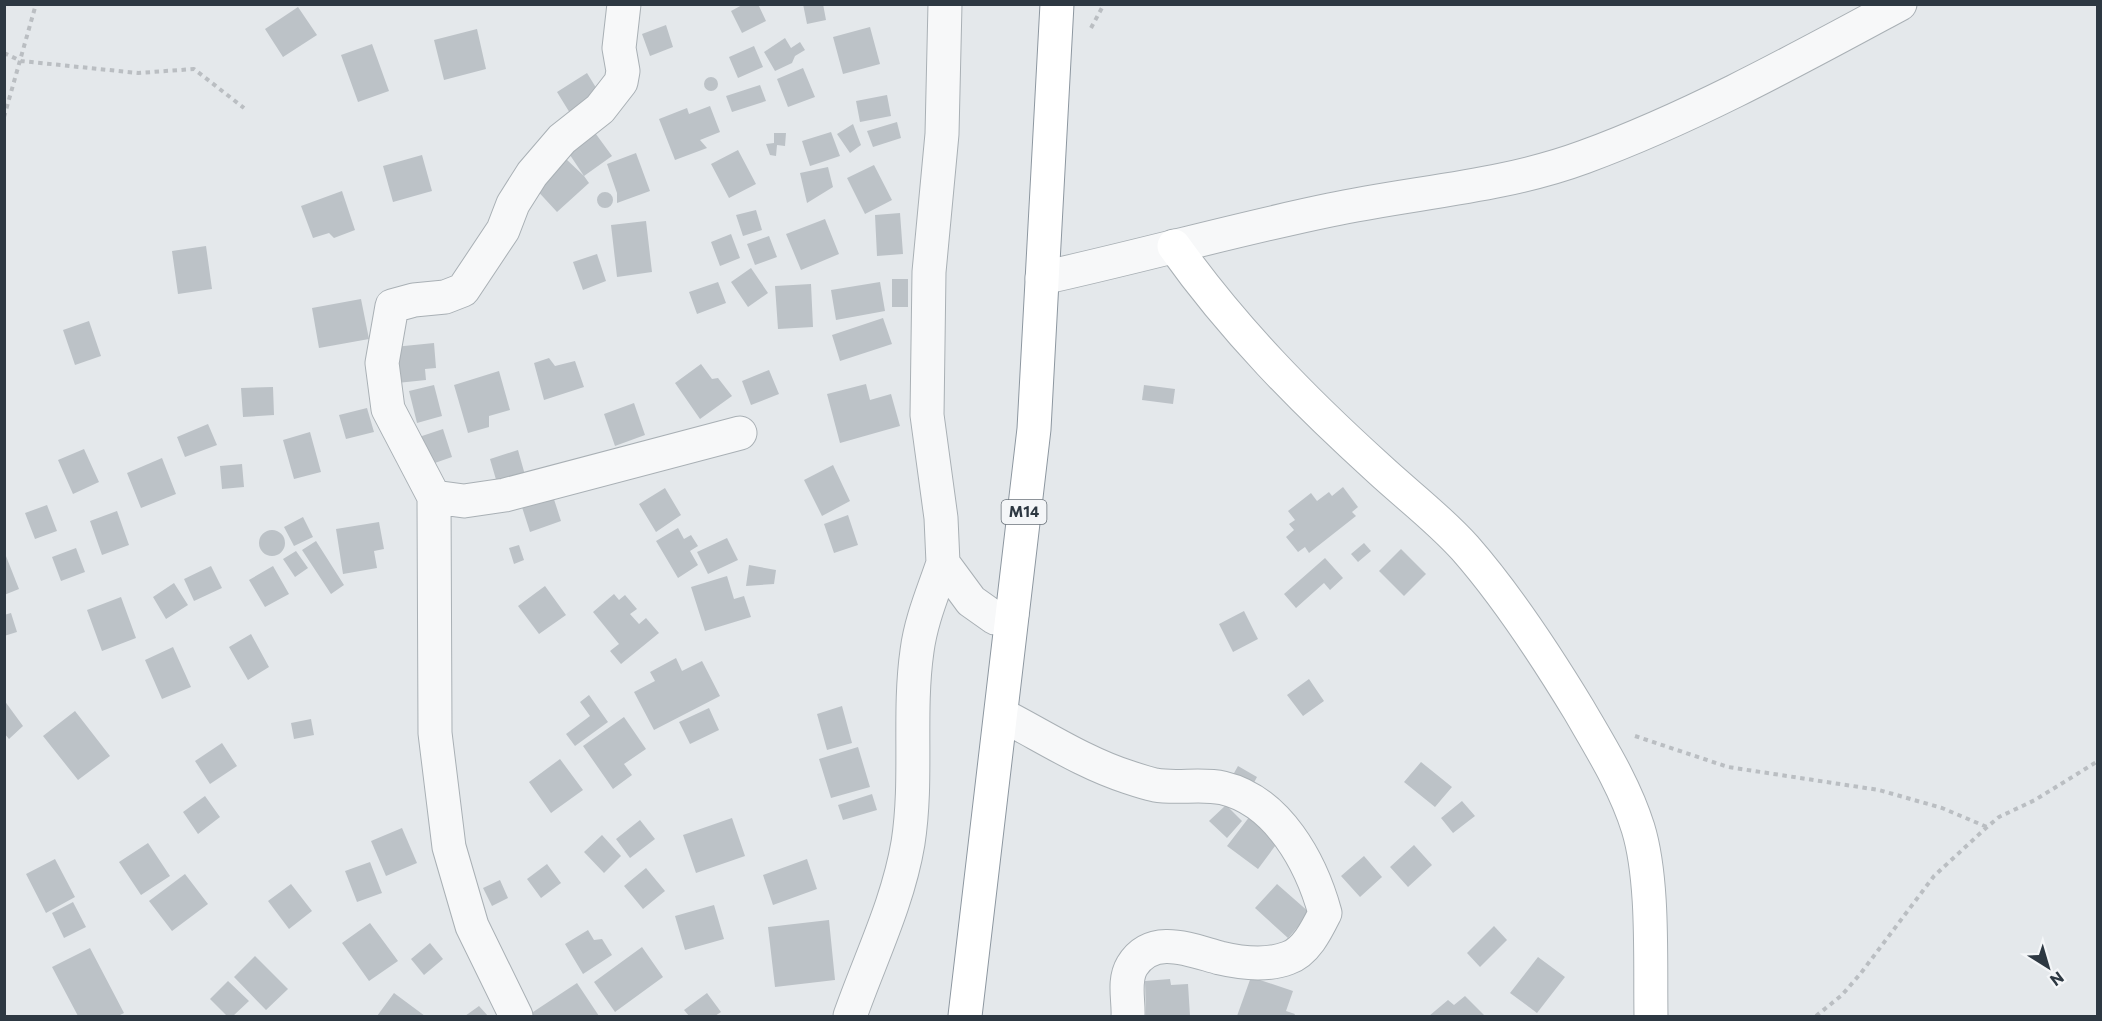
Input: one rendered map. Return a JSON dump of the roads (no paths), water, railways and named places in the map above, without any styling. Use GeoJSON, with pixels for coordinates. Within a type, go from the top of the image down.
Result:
{"type":"FeatureCollection","features":[{"type":"Feature","properties":{"kind":"main road","name":"M14"},"geometry":{"type":"LineString","coordinates":[[965,1017],[1034,429],[1057,4]]}},
{"type":"Feature","properties":{"kind":"main road"},"geometry":{"type":"LineString","coordinates":[[1174,246],[1205,290],[1267,361],[1380,470],[1425,507],[1465,548],[1543,653],[1613,770],[1638,829],[1645,864],[1651,1017]]}},
{"type":"Feature","properties":{"kind":"street"},"geometry":{"type":"LineString","coordinates":[[516,1017],[472,926],[449,847],[435,733],[434,497],[388,409],[382,363],[392,306],[414,300],[445,297],[463,290],[503,230],[513,204],[532,174],[562,139],[600,109],[621,82],[623,71],[619,48],[624,4]]}},
{"type":"Feature","properties":{"kind":"street"},"geometry":{"type":"LineString","coordinates":[[850,1017],[898,884],[908,843],[913,790],[916,654],[922,618],[943,564],[941,518],[927,415],[929,272],[942,134],[945,4]]}},
{"type":"Feature","properties":{"kind":"street"},"geometry":{"type":"LineString","coordinates":[[1042,278],[1332,209],[1510,179],[1583,158],[1661,125],[1900,4]]}},
{"type":"Feature","properties":{"kind":"street"},"geometry":{"type":"LineString","coordinates":[[434,497],[464,501],[505,495],[740,433]]}},
{"type":"Feature","properties":{"kind":"street"},"geometry":{"type":"LineString","coordinates":[[943,564],[971,601],[995,618],[1012,614]]}},
{"type":"Feature","properties":{"kind":"street"},"geometry":{"type":"LineString","coordinates":[[1002,715],[1112,772],[1155,785],[1222,788],[1256,801],[1272,816],[1302,856],[1318,889],[1325,913],[1313,937],[1290,958],[1259,964],[1221,958],[1190,948],[1162,946],[1143,953],[1131,968],[1127,988],[1128,1017]]}}]}
